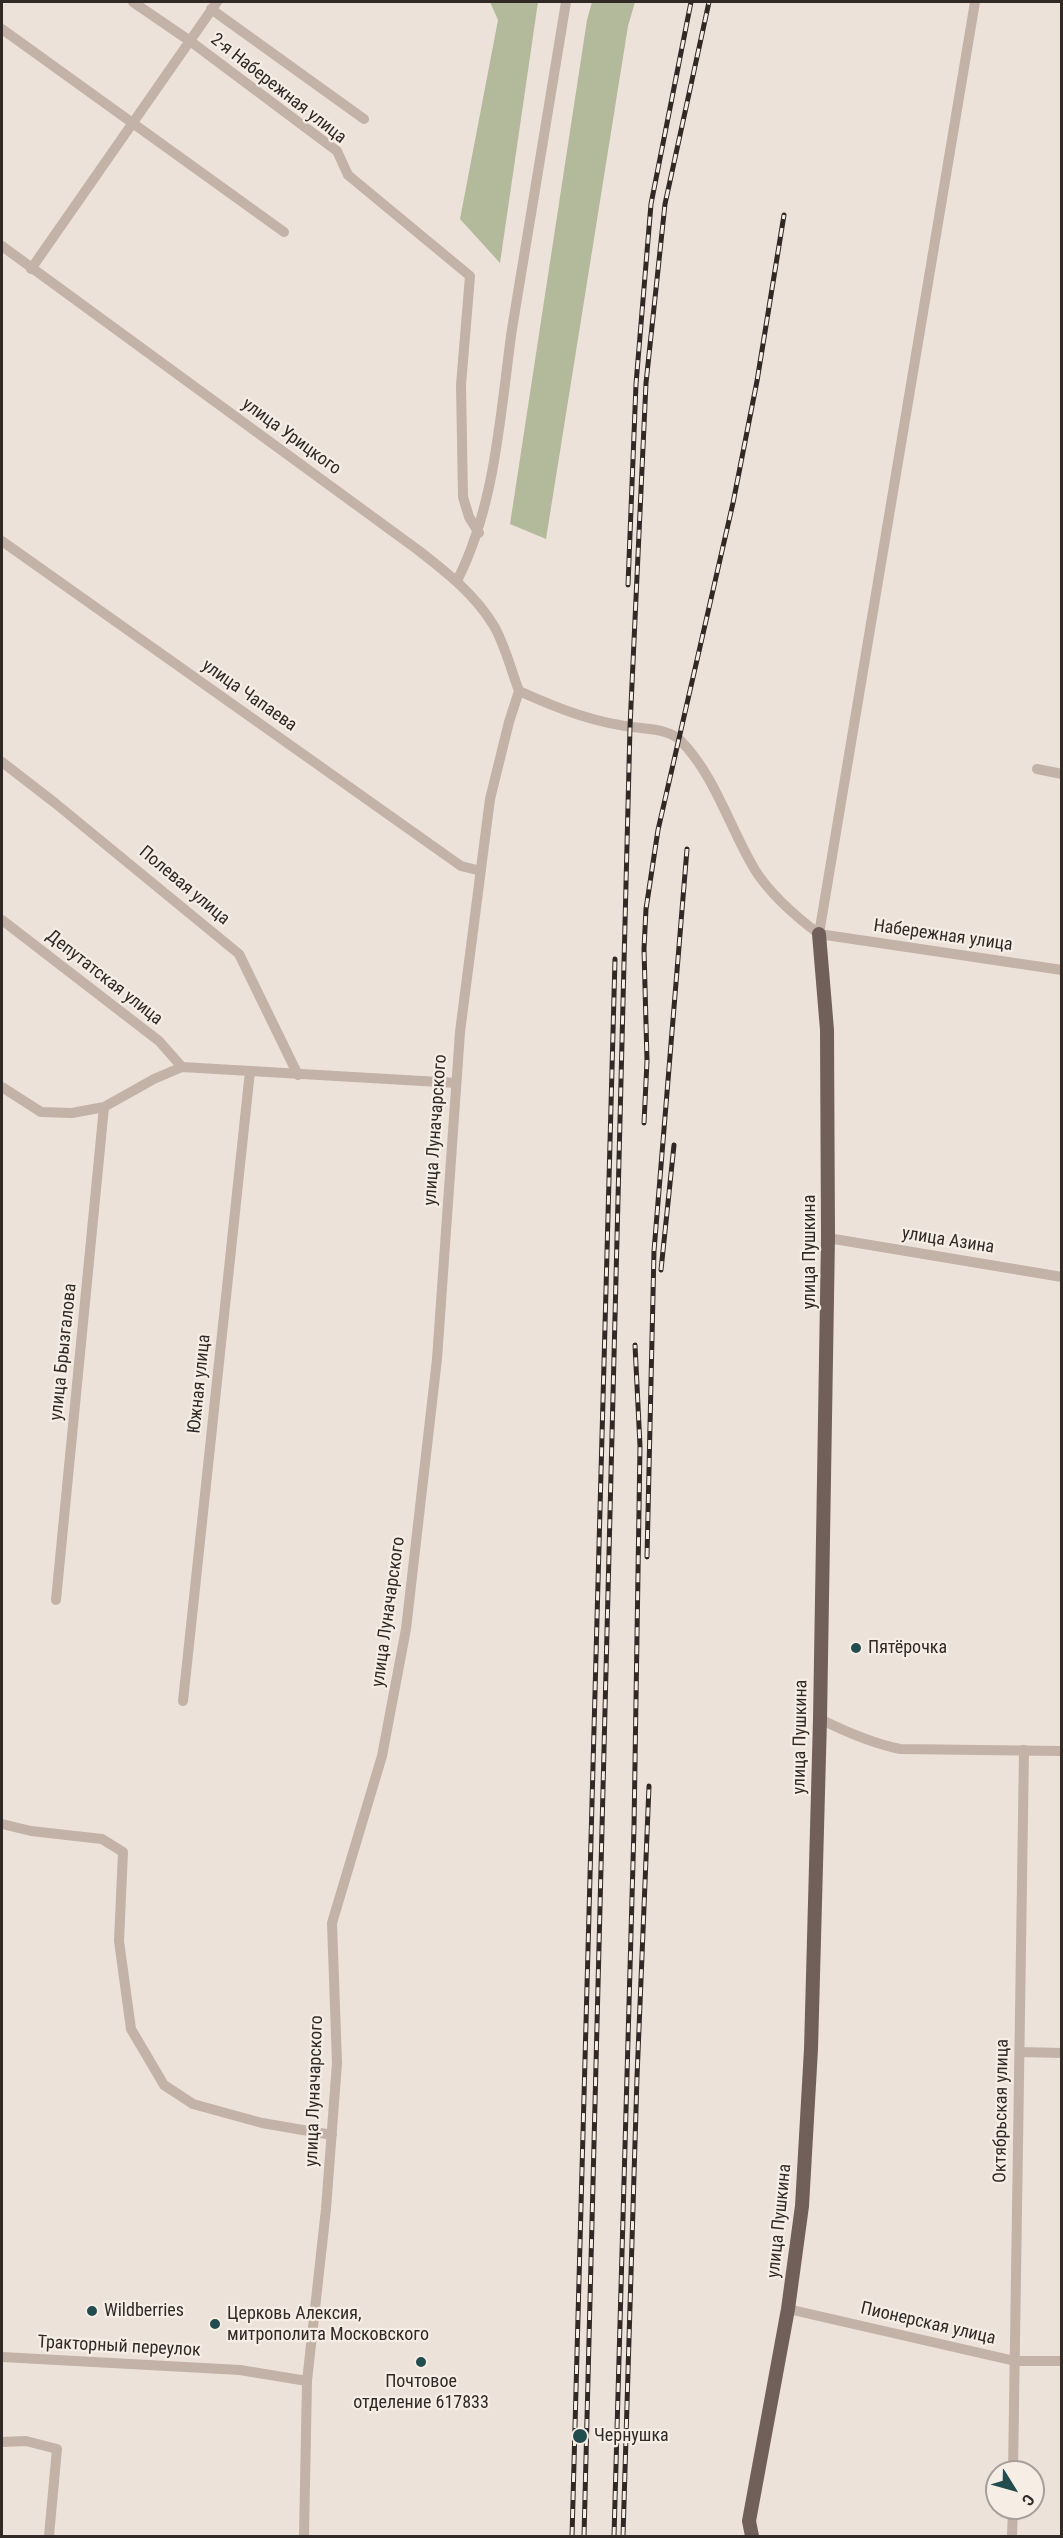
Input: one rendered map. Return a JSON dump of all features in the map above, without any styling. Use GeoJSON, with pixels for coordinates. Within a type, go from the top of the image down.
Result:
{"type":"FeatureCollection","features":[{"type":"Feature","properties":{"kind":"main road","name":"улица Пушкина"},"geometry":{"type":"LineString","coordinates":[[752,2536],[749,2521],[788,2309],[802,2206],[811,2049],[820,1719],[828,1238],[827,1030],[819,934]]}},
{"type":"Feature","properties":{"kind":"street","name":"2-я Набережная улица"},"geometry":{"type":"LineString","coordinates":[[133,2],[337,151],[348,175],[470,276],[461,385],[463,497],[469,517],[478,533]]}},
{"type":"Feature","properties":{"kind":"street"},"geometry":{"type":"LineString","coordinates":[[457,581],[478,533],[487,502],[532,197],[566,2]]}},
{"type":"Feature","properties":{"kind":"street"},"geometry":{"type":"LineString","coordinates":[[519,691],[566,712],[600,722],[656,729],[678,738],[711,782],[756,871],[792,914],[819,934],[975,2]]}},
{"type":"Feature","properties":{"kind":"street","name":"2-я Набережная улица"},"geometry":{"type":"LineString","coordinates":[[31,269],[214,5]]}},
{"type":"Feature","properties":{"kind":"street"},"geometry":{"type":"LineString","coordinates":[[214,5],[364,119]]}},
{"type":"Feature","properties":{"kind":"street"},"geometry":{"type":"LineString","coordinates":[[2,29],[284,232]]}},
{"type":"Feature","properties":{"kind":"street","name":"улица Урицкого"},"geometry":{"type":"LineString","coordinates":[[2,246],[399,536],[457,581],[478,602],[495,627],[519,691]]}},
{"type":"Feature","properties":{"kind":"street","name":"улица Чапаева"},"geometry":{"type":"LineString","coordinates":[[2,541],[461,866],[481,871]]}},
{"type":"Feature","properties":{"kind":"street","name":"улица Луначарского"},"geometry":{"type":"LineString","coordinates":[[304,2536],[307,2381],[326,2209],[337,2063],[332,1923],[382,1756],[406,1629],[437,1359],[460,1032],[490,799],[519,691]]}},
{"type":"Feature","properties":{"kind":"street","name":"Полевая улица"},"geometry":{"type":"LineString","coordinates":[[2,762],[239,954],[298,1074]]}},
{"type":"Feature","properties":{"kind":"street"},"geometry":{"type":"LineString","coordinates":[[1037,769],[1062,774]]}},
{"type":"Feature","properties":{"kind":"street","name":"Депутатская улица"},"geometry":{"type":"LineString","coordinates":[[2,920],[159,1041],[182,1067]]}},
{"type":"Feature","properties":{"kind":"street","name":"Набережная улица"},"geometry":{"type":"LineString","coordinates":[[819,934],[1062,970]]}},
{"type":"Feature","properties":{"kind":"street"},"geometry":{"type":"LineString","coordinates":[[2,1090],[41,1112],[72,1113],[104,1107],[154,1079],[182,1067],[456,1083]]}},
{"type":"Feature","properties":{"kind":"street","name":"Южная улица"},"geometry":{"type":"LineString","coordinates":[[183,1701],[250,1071]]}},
{"type":"Feature","properties":{"kind":"street","name":"улица Брызгалова"},"geometry":{"type":"LineString","coordinates":[[56,1600],[104,1107]]}},
{"type":"Feature","properties":{"kind":"street","name":"улица Азина"},"geometry":{"type":"LineString","coordinates":[[828,1238],[1062,1276]]}},
{"type":"Feature","properties":{"kind":"street"},"geometry":{"type":"LineString","coordinates":[[820,1719],[877,1744],[900,1749],[1062,1751]]}},
{"type":"Feature","properties":{"kind":"street","name":"Октябрьская улица"},"geometry":{"type":"LineString","coordinates":[[1013,2460],[1024,1750]]}},
{"type":"Feature","properties":{"kind":"street"},"geometry":{"type":"LineString","coordinates":[[2,1824],[31,1831],[102,1839],[123,1852],[119,1941],[131,2029],[164,2085],[193,2104],[262,2123],[332,2134]]}},
{"type":"Feature","properties":{"kind":"street"},"geometry":{"type":"LineString","coordinates":[[1020,2052],[1062,2053]]}},
{"type":"Feature","properties":{"kind":"street","name":"Пионерская улица"},"geometry":{"type":"LineString","coordinates":[[788,2309],[1015,2361],[1062,2361]]}},
{"type":"Feature","properties":{"kind":"street","name":"Тракторный переулок"},"geometry":{"type":"LineString","coordinates":[[2,2357],[240,2370],[307,2381]]}},
{"type":"Feature","properties":{"kind":"street"},"geometry":{"type":"LineString","coordinates":[[2,2442],[26,2441],[57,2449],[49,2536]]}},
{"type":"Feature","properties":{"kind":"street"},"geometry":{"type":"LineString","coordinates":[[1012,2536],[1013,2520]]}},
{"type":"Feature","properties":{"kind":"green space"},"geometry":{"type":"Polygon","coordinates":[[[490,2],[538,2],[500,263],[460,219],[498,20],[490,2]]]}},
{"type":"Feature","properties":{"kind":"green space"},"geometry":{"type":"Polygon","coordinates":[[[592,2],[635,2],[628,26],[546,539],[510,524],[587,20],[592,2]]]}},
{"type":"Feature","properties":{"kind":"railway"},"geometry":{"type":"LineString","coordinates":[[628,585],[636,384],[651,204],[691,2]]}},
{"type":"Feature","properties":{"kind":"railway"},"geometry":{"type":"LineString","coordinates":[[584,2536],[630,727],[646,383],[665,204],[709,2]]}},
{"type":"Feature","properties":{"kind":"railway"},"geometry":{"type":"LineString","coordinates":[[644,1123],[647,1061],[644,949],[646,909],[658,830],[733,503],[757,381],[784,215]]}},
{"type":"Feature","properties":{"kind":"railway"},"geometry":{"type":"LineString","coordinates":[[647,1557],[654,1251],[687,849]]}},
{"type":"Feature","properties":{"kind":"railway"},"geometry":{"type":"LineString","coordinates":[[572,2536],[615,959]]}},
{"type":"Feature","properties":{"kind":"railway"},"geometry":{"type":"LineString","coordinates":[[661,1270],[674,1145]]}},
{"type":"Feature","properties":{"kind":"railway"},"geometry":{"type":"LineString","coordinates":[[614,2536],[634,1827],[640,1446],[635,1345]]}},
{"type":"Feature","properties":{"kind":"railway"},"geometry":{"type":"LineString","coordinates":[[623,2536],[637,2077],[649,1786]]}},
{"type":"Feature","properties":{"kind":"place","name":"Пятёрочка"},"geometry":{"type":"Point","coordinates":[856,1648]}},
{"type":"Feature","properties":{"kind":"place","name":"Wildberries"},"geometry":{"type":"Point","coordinates":[92,2311]}},
{"type":"Feature","properties":{"kind":"place","name":"Церковь Алексия, митрополита Московского"},"geometry":{"type":"Point","coordinates":[215,2324]}},
{"type":"Feature","properties":{"kind":"place","name":"Почтовое отделение 617833"},"geometry":{"type":"Point","coordinates":[421,2362]}},
{"type":"Feature","properties":{"kind":"place","name":"Чернушка"},"geometry":{"type":"Point","coordinates":[580,2436]}}]}
